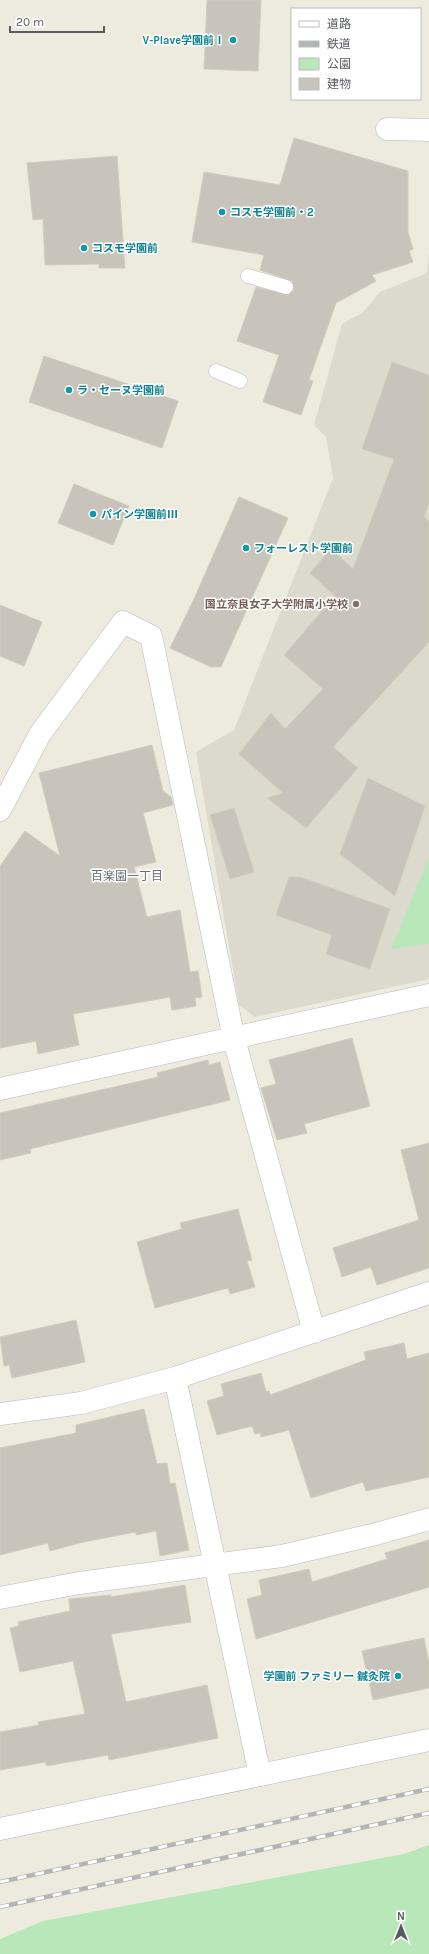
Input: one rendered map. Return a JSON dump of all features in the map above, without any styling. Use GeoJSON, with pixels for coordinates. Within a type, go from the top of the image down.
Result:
{"type":"FeatureCollection","features":[{"type":"Feature","properties":{"kind":"street"},"geometry":{"type":"LineString","coordinates":[[387,129],[429,130]]}},
{"type":"Feature","properties":{"kind":"street"},"geometry":{"type":"LineString","coordinates":[[0,810],[40,734],[123,622],[151,636],[234,1039],[314,1332]]}},
{"type":"Feature","properties":{"kind":"street"},"geometry":{"type":"LineString","coordinates":[[0,1089],[234,1039],[429,995]]}},
{"type":"Feature","properties":{"kind":"street"},"geometry":{"type":"LineString","coordinates":[[0,1414],[81,1403],[175,1378],[429,1293]]}},
{"type":"Feature","properties":{"kind":"street"},"geometry":{"type":"LineString","coordinates":[[175,1378],[213,1565],[260,1775]]}},
{"type":"Feature","properties":{"kind":"street"},"geometry":{"type":"LineString","coordinates":[[0,1598],[79,1583],[282,1556],[376,1534],[429,1519]]}},
{"type":"Feature","properties":{"kind":"street"},"geometry":{"type":"LineString","coordinates":[[0,1829],[429,1740]]}},
{"type":"Feature","properties":{"kind":"lane"},"geometry":{"type":"LineString","coordinates":[[248,276],[286,286]]}},
{"type":"Feature","properties":{"kind":"lane"},"geometry":{"type":"LineString","coordinates":[[216,370],[240,381]]}},
{"type":"Feature","properties":{"kind":"shaded area","name":"国立奈良女子大学附属小学校"},"geometry":{"type":"Polygon","coordinates":[[[429,253],[429,979],[255,1017],[239,1005],[196,752],[234,730],[333,478],[326,437],[314,425],[342,324],[362,313],[380,292],[427,273],[429,253]]]}},
{"type":"Feature","properties":{"kind":"green space"},"geometry":{"type":"Polygon","coordinates":[[[429,858],[429,944],[391,949],[429,858]]]}},
{"type":"Feature","properties":{"kind":"green space"},"geometry":{"type":"Polygon","coordinates":[[[429,1845],[429,1954],[0,1954],[0,1939],[43,1921],[404,1854],[429,1845]]]}},
{"type":"Feature","properties":{"kind":"building","name":"V-Plave学園前Ⅰ"},"geometry":{"type":"Polygon","coordinates":[[[207,0],[261,0],[258,71],[204,69],[207,0]]]}},
{"type":"Feature","properties":{"kind":"building"},"geometry":{"type":"Polygon","coordinates":[[[294,138],[408,171],[408,232],[413,249],[409,251],[413,262],[372,275],[376,281],[336,303],[309,380],[313,381],[301,415],[263,402],[279,355],[237,341],[256,287],[288,295],[294,290],[292,281],[260,270],[264,255],[192,242],[204,172],[280,185],[294,138]]]}},
{"type":"Feature","properties":{"kind":"building"},"geometry":{"type":"Polygon","coordinates":[[[117,156],[125,268],[99,268],[99,264],[45,265],[43,219],[33,220],[27,163],[117,156]]]}},
{"type":"Feature","properties":{"kind":"building"},"geometry":{"type":"Polygon","coordinates":[[[44,356],[178,401],[162,448],[29,402],[44,356]]]}},
{"type":"Feature","properties":{"kind":"building"},"geometry":{"type":"Polygon","coordinates":[[[392,362],[429,375],[429,503],[424,517],[429,521],[429,642],[333,747],[358,768],[306,828],[267,798],[283,793],[239,754],[271,713],[285,729],[323,689],[284,655],[335,596],[310,573],[331,549],[353,569],[394,459],[362,449],[392,362]]]}},
{"type":"Feature","properties":{"kind":"building","name":"パイン学園前Ⅲ"},"geometry":{"type":"Polygon","coordinates":[[[74,484],[129,506],[113,545],[58,523],[74,484]]]}},
{"type":"Feature","properties":{"kind":"building"},"geometry":{"type":"Polygon","coordinates":[[[239,497],[288,518],[221,667],[211,667],[170,648],[194,599],[239,497]]]}},
{"type":"Feature","properties":{"kind":"building"},"geometry":{"type":"Polygon","coordinates":[[[0,605],[42,622],[24,666],[0,656],[0,605]]]}},
{"type":"Feature","properties":{"kind":"building"},"geometry":{"type":"Polygon","coordinates":[[[152,745],[163,791],[171,797],[173,805],[143,813],[156,862],[134,867],[147,917],[180,910],[190,972],[198,971],[202,997],[195,998],[196,1006],[172,1010],[170,997],[73,1014],[79,1045],[38,1054],[36,1041],[0,1048],[0,866],[25,831],[60,856],[39,773],[152,745]]]}},
{"type":"Feature","properties":{"kind":"building"},"geometry":{"type":"Polygon","coordinates":[[[368,778],[425,806],[395,896],[340,854],[368,778]]]}},
{"type":"Feature","properties":{"kind":"building"},"geometry":{"type":"Polygon","coordinates":[[[234,808],[254,872],[230,879],[210,815],[234,808]]]}},
{"type":"Feature","properties":{"kind":"building"},"geometry":{"type":"Polygon","coordinates":[[[289,877],[300,877],[390,909],[370,969],[326,954],[332,935],[276,915],[289,877]]]}},
{"type":"Feature","properties":{"kind":"building"},"geometry":{"type":"Polygon","coordinates":[[[352,1038],[370,1106],[304,1124],[307,1133],[277,1140],[261,1088],[276,1084],[269,1060],[352,1038]]]}},
{"type":"Feature","properties":{"kind":"building"},"geometry":{"type":"Polygon","coordinates":[[[208,1060],[209,1065],[220,1062],[230,1100],[30,1149],[31,1153],[0,1160],[0,1113],[158,1077],[157,1073],[208,1060]]]}},
{"type":"Feature","properties":{"kind":"building"},"geometry":{"type":"Polygon","coordinates":[[[429,1143],[429,1268],[377,1285],[371,1267],[342,1277],[333,1248],[419,1220],[401,1150],[429,1143]]]}},
{"type":"Feature","properties":{"kind":"building"},"geometry":{"type":"Polygon","coordinates":[[[238,1209],[252,1260],[247,1261],[255,1287],[230,1294],[228,1288],[155,1308],[137,1242],[182,1229],[180,1223],[238,1209]]]}},
{"type":"Feature","properties":{"kind":"building"},"geometry":{"type":"Polygon","coordinates":[[[76,1320],[85,1362],[12,1378],[9,1365],[4,1366],[0,1337],[76,1320]]]}},
{"type":"Feature","properties":{"kind":"building"},"geometry":{"type":"Polygon","coordinates":[[[404,1343],[407,1359],[429,1353],[429,1477],[366,1491],[363,1482],[311,1498],[289,1430],[261,1437],[260,1433],[255,1434],[252,1426],[217,1435],[207,1401],[224,1396],[221,1384],[261,1373],[266,1392],[269,1391],[270,1395],[366,1360],[364,1352],[404,1343]]]}},
{"type":"Feature","properties":{"kind":"building"},"geometry":{"type":"Polygon","coordinates":[[[144,1409],[157,1464],[167,1463],[170,1484],[175,1483],[189,1550],[160,1556],[156,1531],[136,1535],[136,1532],[83,1542],[50,1551],[48,1543],[0,1555],[0,1448],[76,1433],[76,1425],[144,1409]]]}},
{"type":"Feature","properties":{"kind":"building"},"geometry":{"type":"Polygon","coordinates":[[[429,1540],[429,1587],[256,1639],[247,1599],[262,1595],[259,1580],[309,1569],[312,1582],[387,1559],[385,1553],[429,1540]]]}},
{"type":"Feature","properties":{"kind":"building"},"geometry":{"type":"Polygon","coordinates":[[[185,1585],[191,1622],[111,1634],[126,1702],[207,1685],[218,1738],[109,1760],[108,1755],[46,1766],[46,1762],[0,1770],[0,1732],[39,1725],[38,1722],[85,1714],[73,1661],[20,1672],[10,1628],[19,1626],[18,1622],[70,1611],[69,1599],[111,1595],[111,1597],[185,1585]]]}},
{"type":"Feature","properties":{"kind":"building","name":"学園前 ファミリー 鍼灸院"},"geometry":{"type":"Polygon","coordinates":[[[424,1638],[429,1663],[429,1688],[373,1700],[362,1651],[424,1638]]]}},
{"type":"Feature","properties":{"kind":"railway"},"geometry":{"type":"LineString","coordinates":[[0,1882],[429,1789]]}},
{"type":"Feature","properties":{"kind":"railway"},"geometry":{"type":"LineString","coordinates":[[0,1907],[429,1813]]}},
{"type":"Feature","properties":{"kind":"place","name":"V-Plave学園前Ⅰ"},"geometry":{"type":"Point","coordinates":[233,40]}},
{"type":"Feature","properties":{"kind":"place","name":"コスモ学園前・2"},"geometry":{"type":"Point","coordinates":[222,212]}},
{"type":"Feature","properties":{"kind":"place","name":"コスモ学園前"},"geometry":{"type":"Point","coordinates":[84,248]}},
{"type":"Feature","properties":{"kind":"place","name":"ラ・セーヌ学園前"},"geometry":{"type":"Point","coordinates":[69,390]}},
{"type":"Feature","properties":{"kind":"place","name":"パイン学園前Ⅲ"},"geometry":{"type":"Point","coordinates":[93,514]}},
{"type":"Feature","properties":{"kind":"place","name":"フォーレスト学園前"},"geometry":{"type":"Point","coordinates":[246,548]}},
{"type":"Feature","properties":{"kind":"place","name":"国立奈良女子大学附属小学校"},"geometry":{"type":"Point","coordinates":[356,604]}},
{"type":"Feature","properties":{"kind":"place","name":"学園前 ファミリー 鍼灸院"},"geometry":{"type":"Point","coordinates":[398,1676]}},
{"type":"Feature","properties":{"kind":"district","name":"百楽園一丁目"},"geometry":{"type":"Point","coordinates":[127,876]}}]}
